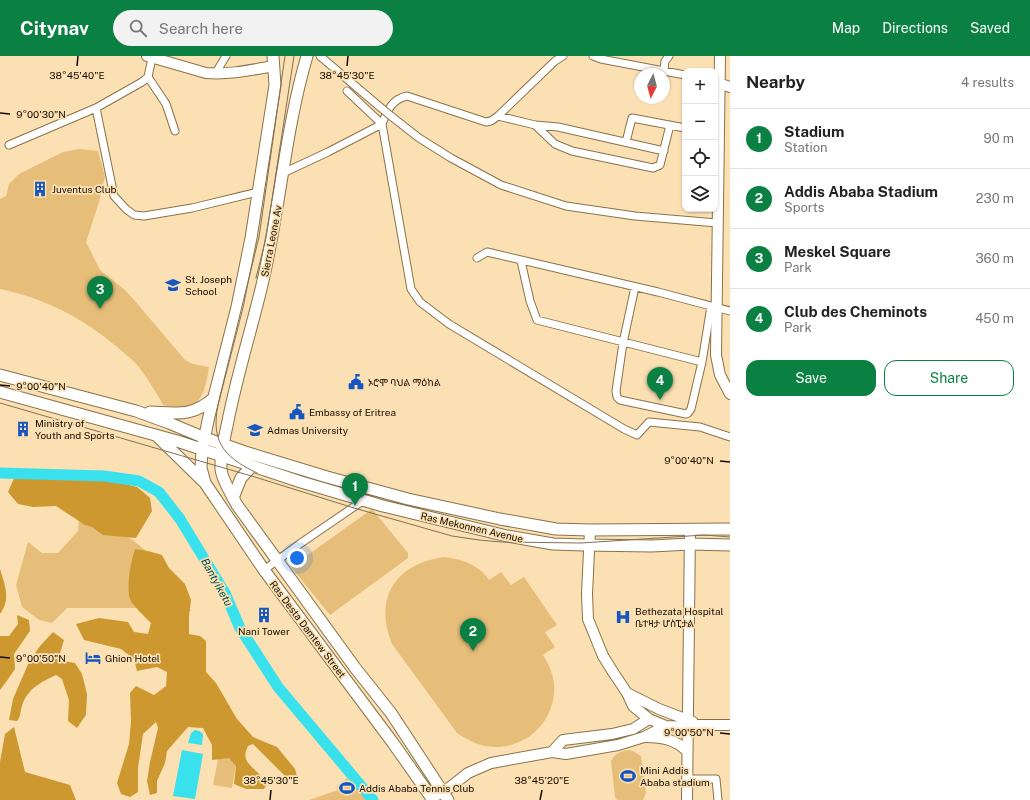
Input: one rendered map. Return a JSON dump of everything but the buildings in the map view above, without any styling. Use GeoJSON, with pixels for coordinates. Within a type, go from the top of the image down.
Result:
{"type":"FeatureCollection","features":[{"type":"Feature","properties":{"kind":"main road","name":"Sierra Leone Av"},"geometry":{"type":"LineString","coordinates":[[224,444],[234,392],[272,242],[298,86],[307,56]]}},
{"type":"Feature","properties":{"kind":"main road"},"geometry":{"type":"LineString","coordinates":[[718,73],[720,56]]}},
{"type":"Feature","properties":{"kind":"main road"},"geometry":{"type":"LineString","coordinates":[[149,57],[206,73],[215,74],[233,73],[274,61]]}},
{"type":"Feature","properties":{"kind":"main road","name":"Ras Desta Damtew Street"},"geometry":{"type":"LineString","coordinates":[[274,61],[275,85],[242,283],[202,450],[201,468],[205,484],[264,570],[393,743],[432,799]]}},
{"type":"Feature","properties":{"kind":"main road"},"geometry":{"type":"LineString","coordinates":[[718,82],[730,87]]}},
{"type":"Feature","properties":{"kind":"main road"},"geometry":{"type":"LineString","coordinates":[[717,140],[717,223],[713,307],[717,364],[720,375],[730,394]]}},
{"type":"Feature","properties":{"kind":"main road"},"geometry":{"type":"LineString","coordinates":[[0,375],[136,412],[184,413],[200,408],[214,398]]}},
{"type":"Feature","properties":{"kind":"main road","name":"Ras Mekonnen Avenue"},"geometry":{"type":"LineString","coordinates":[[0,392],[157,436],[301,482],[364,500],[438,520],[516,538],[553,544],[652,546],[690,544],[730,545]]}},
{"type":"Feature","properties":{"kind":"main road","name":"Ras Mekonnen Avenue"},"geometry":{"type":"LineString","coordinates":[[136,412],[245,452],[327,477],[416,501],[532,525],[590,530],[730,529]]}},
{"type":"Feature","properties":{"kind":"main road"},"geometry":{"type":"LineString","coordinates":[[227,425],[232,438],[245,452]]}},
{"type":"Feature","properties":{"kind":"main road"},"geometry":{"type":"LineString","coordinates":[[157,436],[205,484]]}},
{"type":"Feature","properties":{"kind":"main road","name":"Ras Desta Damtew Street"},"geometry":{"type":"LineString","coordinates":[[224,444],[221,470],[234,498],[356,669],[391,713],[445,796]]}},
{"type":"Feature","properties":{"kind":"main road"},"geometry":{"type":"LineString","coordinates":[[234,498],[241,478],[252,466]]}},
{"type":"Feature","properties":{"kind":"main road"},"geometry":{"type":"LineString","coordinates":[[687,800],[690,529]]}},
{"type":"Feature","properties":{"kind":"main road"},"geometry":{"type":"LineString","coordinates":[[590,530],[587,594],[588,619],[603,656],[627,693],[633,706],[649,719],[666,726]]}},
{"type":"Feature","properties":{"kind":"main road"},"geometry":{"type":"LineString","coordinates":[[627,693],[687,724]]}},
{"type":"Feature","properties":{"kind":"main road"},"geometry":{"type":"LineString","coordinates":[[552,752],[563,740],[612,734],[633,729],[649,719]]}},
{"type":"Feature","properties":{"kind":"main road"},"geometry":{"type":"LineString","coordinates":[[432,799],[445,796],[468,773],[491,763],[552,752],[566,754],[618,745],[644,737],[666,726],[687,724],[730,725]]}},
{"type":"Feature","properties":{"kind":"main road"},"geometry":{"type":"LineString","coordinates":[[644,737],[656,737],[672,740],[682,745],[688,751]]}},
{"type":"Feature","properties":{"kind":"street"},"geometry":{"type":"LineString","coordinates":[[215,74],[226,56]]}},
{"type":"Feature","properties":{"kind":"street"},"geometry":{"type":"LineString","coordinates":[[320,56],[419,138],[501,185],[566,206],[635,216],[717,223]]}},
{"type":"Feature","properties":{"kind":"street"},"geometry":{"type":"LineString","coordinates":[[563,56],[555,61],[491,121],[486,122],[406,96],[399,98],[394,102],[387,112],[382,124],[411,289],[420,302],[449,324],[597,413],[637,435],[649,422],[700,427],[730,437]]}},
{"type":"Feature","properties":{"kind":"street"},"geometry":{"type":"LineString","coordinates":[[593,56],[601,59],[653,68]]}},
{"type":"Feature","properties":{"kind":"street"},"geometry":{"type":"LineString","coordinates":[[664,68],[665,61],[669,56]]}},
{"type":"Feature","properties":{"kind":"street"},"geometry":{"type":"LineString","coordinates":[[149,57],[148,77],[166,104],[175,131]]}},
{"type":"Feature","properties":{"kind":"street"},"geometry":{"type":"LineString","coordinates":[[670,71],[682,74]]}},
{"type":"Feature","properties":{"kind":"street"},"geometry":{"type":"LineString","coordinates":[[9,145],[96,108],[142,82],[148,77]]}},
{"type":"Feature","properties":{"kind":"street"},"geometry":{"type":"LineString","coordinates":[[347,91],[382,124]]}},
{"type":"Feature","properties":{"kind":"street"},"geometry":{"type":"LineString","coordinates":[[96,108],[114,196],[126,209],[134,214],[144,216],[192,208],[258,192]]}},
{"type":"Feature","properties":{"kind":"street"},"geometry":{"type":"LineString","coordinates":[[498,116],[535,125],[558,127],[664,150]]}},
{"type":"Feature","properties":{"kind":"street"},"geometry":{"type":"LineString","coordinates":[[626,142],[632,118],[682,127]]}},
{"type":"Feature","properties":{"kind":"street"},"geometry":{"type":"LineString","coordinates":[[283,173],[382,124]]}},
{"type":"Feature","properties":{"kind":"street"},"geometry":{"type":"LineString","coordinates":[[535,125],[555,144],[572,150],[653,168],[660,165],[670,125]]}},
{"type":"Feature","properties":{"kind":"street"},"geometry":{"type":"LineString","coordinates":[[478,258],[487,252],[730,311]]}},
{"type":"Feature","properties":{"kind":"street"},"geometry":{"type":"LineString","coordinates":[[521,261],[530,301],[537,320],[702,362]]}},
{"type":"Feature","properties":{"kind":"street"},"geometry":{"type":"LineString","coordinates":[[635,287],[623,343],[616,391],[620,400],[686,414],[688,413],[691,409],[713,307]]}},
{"type":"Feature","properties":{"kind":"street"},"geometry":{"type":"LineString","coordinates":[[264,570],[364,500]]}},
{"type":"Feature","properties":{"kind":"street"},"geometry":{"type":"LineString","coordinates":[[688,779],[716,779],[718,800]]}},
{"type":"Feature","properties":{"kind":"shaded area"},"geometry":{"type":"Polygon","coordinates":[[[79,149],[98,151],[105,177],[99,202],[86,242],[100,270],[125,290],[185,360],[193,364],[209,367],[203,392],[196,403],[191,407],[182,408],[163,405],[136,363],[91,327],[77,318],[62,310],[32,298],[0,289],[0,199],[6,196],[9,184],[19,174],[63,152],[79,149]]]}},
{"type":"Feature","properties":{"kind":"shaded area"},"geometry":{"type":"Polygon","coordinates":[[[61,474],[113,481],[137,487],[150,498],[152,511],[136,538],[103,535],[56,506],[33,507],[18,504],[8,492],[15,476],[61,474]]]}},
{"type":"Feature","properties":{"kind":"shaded area"},"geometry":{"type":"Polygon","coordinates":[[[372,509],[408,553],[408,558],[330,615],[291,567],[372,509]]]}},
{"type":"Feature","properties":{"kind":"shaded area"},"geometry":{"type":"Polygon","coordinates":[[[79,520],[105,524],[133,540],[171,572],[191,611],[142,613],[137,608],[67,608],[52,623],[39,620],[22,607],[16,585],[28,542],[42,553],[58,553],[78,531],[79,520]]]}},
{"type":"Feature","properties":{"kind":"shaded area"},"geometry":{"type":"Polygon","coordinates":[[[135,549],[162,555],[169,568],[185,584],[191,600],[189,634],[200,636],[206,641],[206,672],[216,683],[237,719],[253,737],[277,747],[295,769],[297,776],[288,779],[253,744],[248,746],[246,750],[246,760],[267,784],[264,789],[246,789],[234,784],[236,766],[229,758],[212,760],[212,745],[203,728],[188,727],[167,751],[165,763],[157,781],[157,793],[150,795],[147,781],[158,728],[156,722],[143,734],[138,768],[138,792],[130,797],[121,794],[117,783],[129,744],[131,722],[130,693],[136,686],[154,695],[166,686],[167,672],[157,667],[137,671],[134,659],[121,649],[84,640],[76,624],[99,618],[128,622],[134,632],[148,634],[151,623],[134,605],[129,594],[130,574],[135,549]]]}},
{"type":"Feature","properties":{"kind":"shaded area"},"geometry":{"type":"Polygon","coordinates":[[[444,557],[457,559],[470,564],[481,570],[489,580],[501,572],[511,585],[524,577],[557,625],[545,632],[555,647],[543,655],[550,668],[554,684],[550,711],[544,722],[535,732],[512,745],[499,747],[485,746],[471,741],[457,733],[392,644],[387,627],[385,612],[387,598],[393,586],[401,575],[413,567],[427,561],[444,557]]]}},
{"type":"Feature","properties":{"kind":"shaded area"},"geometry":{"type":"Polygon","coordinates":[[[0,569],[5,587],[6,598],[0,614],[0,569]]]}},
{"type":"Feature","properties":{"kind":"shaded area"},"geometry":{"type":"Polygon","coordinates":[[[17,615],[29,620],[30,631],[14,654],[15,669],[0,690],[0,636],[9,636],[18,624],[17,615]]]}},
{"type":"Feature","properties":{"kind":"shaded area"},"geometry":{"type":"Polygon","coordinates":[[[53,632],[64,640],[58,660],[75,663],[82,674],[87,694],[86,715],[77,728],[68,721],[69,700],[62,679],[56,675],[40,683],[27,695],[17,721],[9,720],[13,699],[29,662],[40,646],[53,632]]]}},
{"type":"Feature","properties":{"kind":"shaded area"},"geometry":{"type":"Polygon","coordinates":[[[14,727],[25,772],[70,785],[76,800],[0,800],[0,762],[5,734],[14,727]]]}},
{"type":"Feature","properties":{"kind":"shaded area"},"geometry":{"type":"Polygon","coordinates":[[[220,749],[238,753],[232,788],[213,785],[220,749]]]}},
{"type":"Feature","properties":{"kind":"shaded area","name":"Mini Addis Ababa stadium"},"geometry":{"type":"Polygon","coordinates":[[[628,750],[641,756],[646,793],[643,800],[617,800],[615,797],[611,761],[618,753],[628,750]]]}},
{"type":"Feature","properties":{"kind":"shaded area","name":"Addis Ababa Tennis Club"},"geometry":{"type":"Polygon","coordinates":[[[347,778],[367,800],[309,800],[338,790],[337,786],[347,778]]]}},
{"type":"Feature","properties":{"kind":"water"},"geometry":{"type":"Polygon","coordinates":[[[195,730],[203,734],[202,745],[188,743],[191,733],[195,730]]]}},
{"type":"Feature","properties":{"kind":"water"},"geometry":{"type":"Polygon","coordinates":[[[182,750],[203,754],[195,799],[173,796],[182,750]]]}},
{"type":"Feature","properties":{"kind":"waterway","name":"Bantyiketu"},"geometry":{"type":"LineString","coordinates":[[0,473],[104,476],[139,481],[159,492],[180,519],[225,593],[240,628],[278,687],[373,800]]}},
{"type":"Feature","properties":{"kind":"tram line"},"geometry":{"type":"LineString","coordinates":[[257,473],[245,467],[227,453],[221,445],[216,425],[219,400],[259,237],[285,56]]}},
{"type":"Feature","properties":{"kind":"tram line"},"geometry":{"type":"LineString","coordinates":[[256,278],[266,238],[294,56]]}},
{"type":"Feature","properties":{"kind":"tram line"},"geometry":{"type":"LineString","coordinates":[[0,403],[452,536],[501,542],[581,543],[704,535],[730,537]]}},
{"type":"Feature","properties":{"kind":"place","name":"Juventus Club"},"geometry":{"type":"Point","coordinates":[40,189]}},
{"type":"Feature","properties":{"kind":"place","name":"St. Joseph School"},"geometry":{"type":"Point","coordinates":[173,285]}},
{"type":"Feature","properties":{"kind":"place","name":"Meskel Square"},"geometry":{"type":"Point","coordinates":[100,309]}},
{"type":"Feature","properties":{"kind":"place","name":"ኦሮሞ ባህል ማዕከል"},"geometry":{"type":"Point","coordinates":[356,382]}},
{"type":"Feature","properties":{"kind":"place","name":"Club des Cheminots"},"geometry":{"type":"Point","coordinates":[660,400]}},
{"type":"Feature","properties":{"kind":"place","name":"Embassy of Eritrea"},"geometry":{"type":"Point","coordinates":[297,412]}},
{"type":"Feature","properties":{"kind":"place","name":"Ministry of Youth and Sports"},"geometry":{"type":"Point","coordinates":[23,429]}},
{"type":"Feature","properties":{"kind":"place","name":"Admas University"},"geometry":{"type":"Point","coordinates":[255,430]}},
{"type":"Feature","properties":{"kind":"place","name":"Stadium"},"geometry":{"type":"Point","coordinates":[355,506]}},
{"type":"Feature","properties":{"kind":"place","name":"Nani Tower"},"geometry":{"type":"Point","coordinates":[264,615]}},
{"type":"Feature","properties":{"kind":"place","name":"Bethezata Hospital ቤተዛታ ሆስፒታል"},"geometry":{"type":"Point","coordinates":[623,617]}},
{"type":"Feature","properties":{"kind":"place","name":"Addis Ababa Stadium"},"geometry":{"type":"Point","coordinates":[473,651]}},
{"type":"Feature","properties":{"kind":"place","name":"Ghion Hotel"},"geometry":{"type":"Point","coordinates":[93,658]}},
{"type":"Feature","properties":{"kind":"place","name":"Mini Addis Ababa stadium"},"geometry":{"type":"Point","coordinates":[628,776]}},
{"type":"Feature","properties":{"kind":"place","name":"Addis Ababa Tennis Club"},"geometry":{"type":"Point","coordinates":[347,788]}}]}
